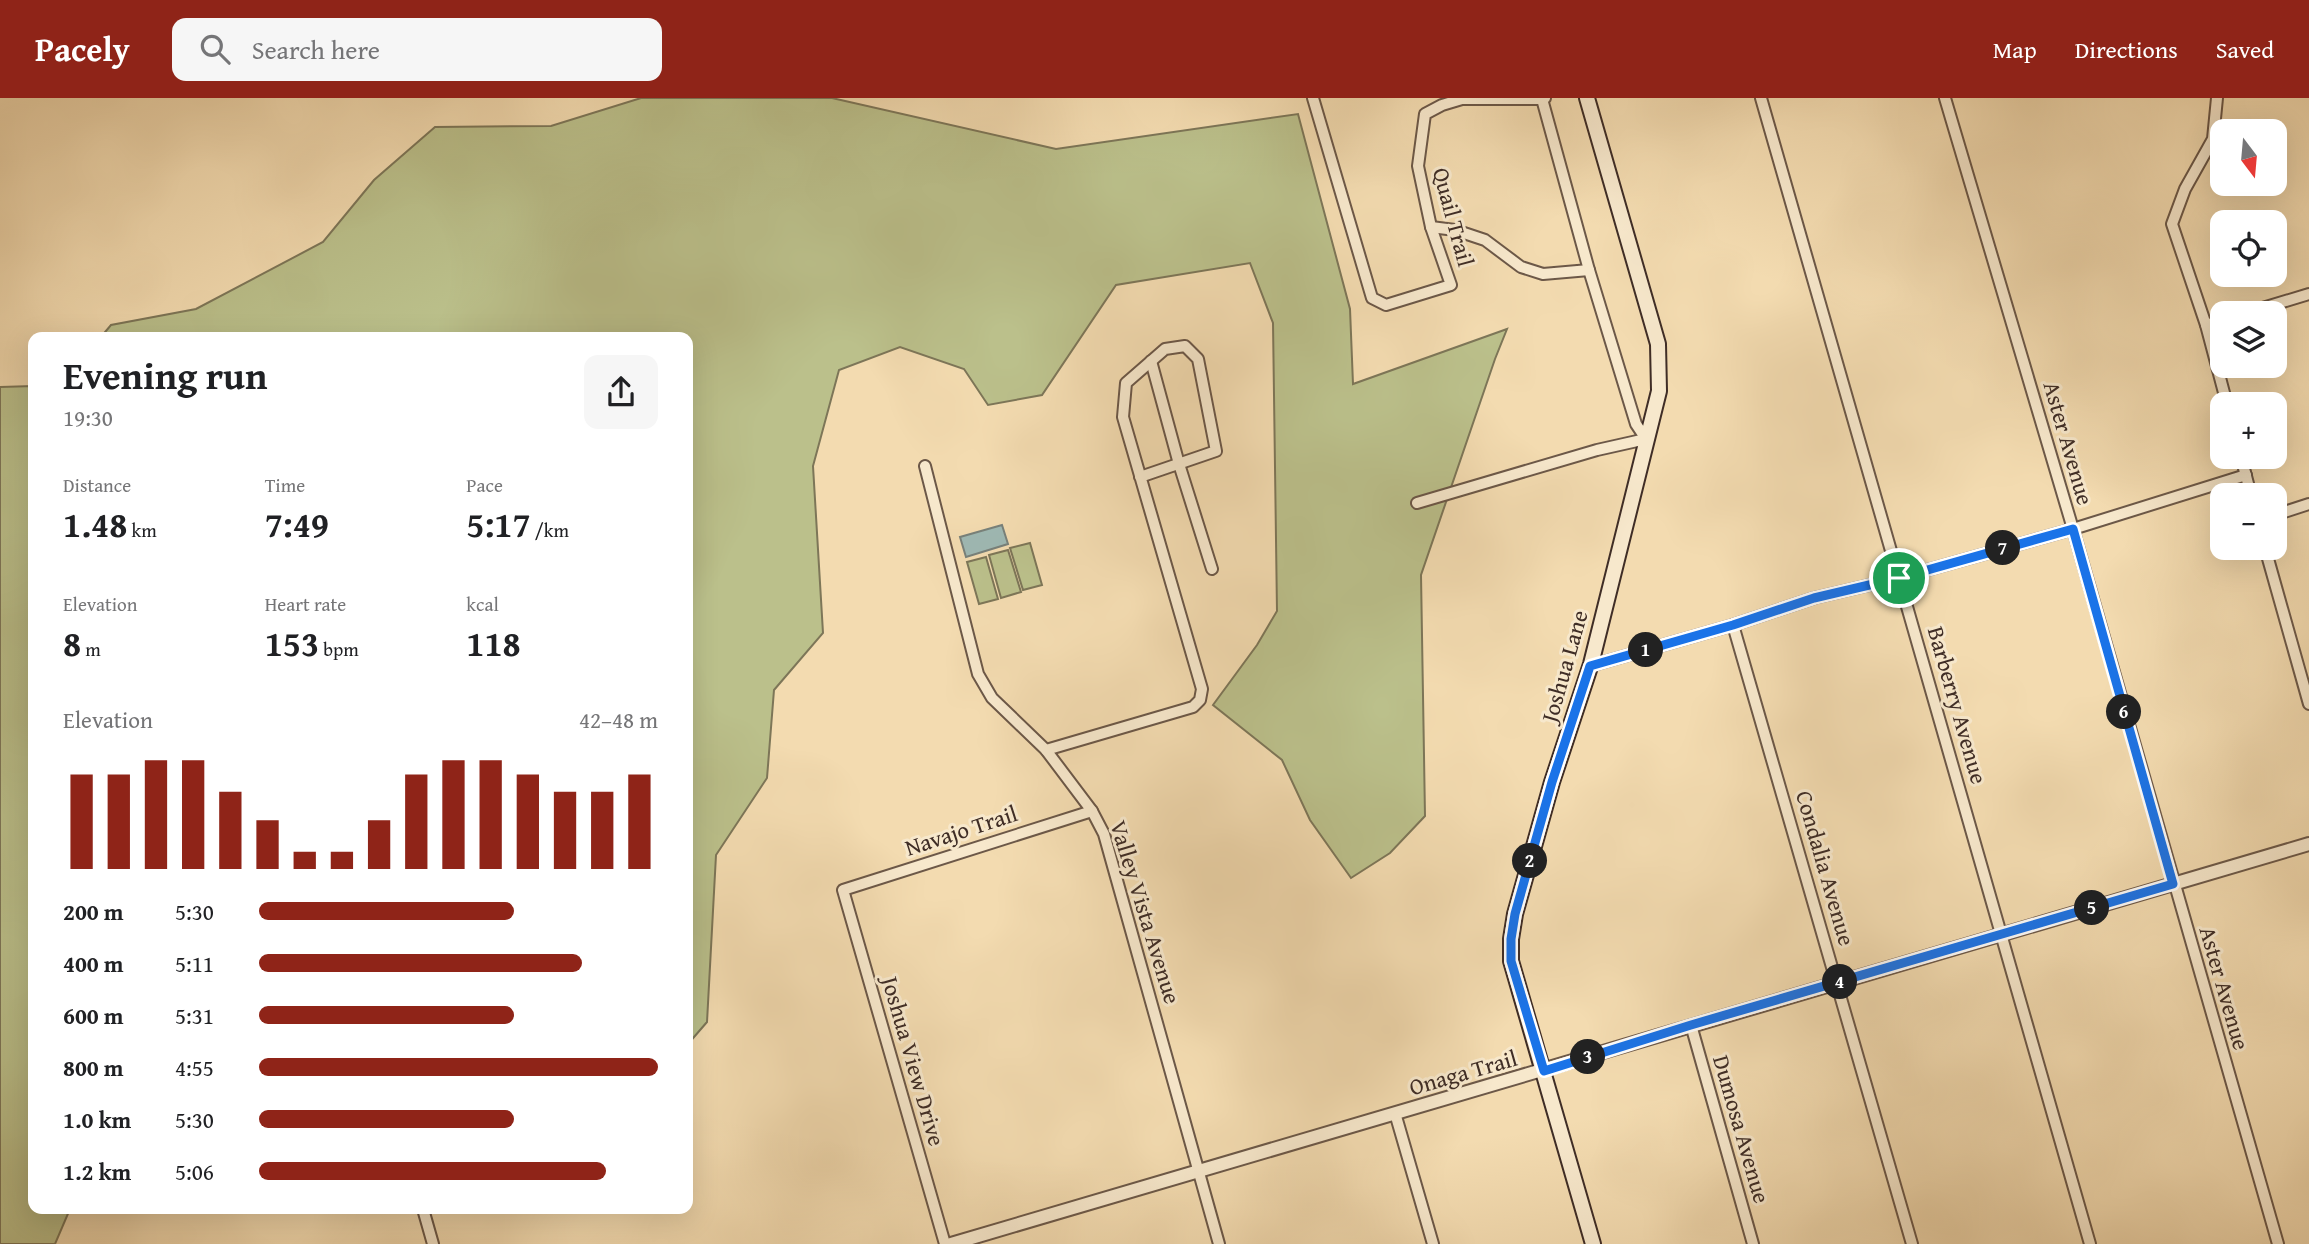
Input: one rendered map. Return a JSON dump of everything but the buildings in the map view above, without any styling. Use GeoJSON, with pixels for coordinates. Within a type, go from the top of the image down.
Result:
{"type":"FeatureCollection","features":[{"type":"Feature","properties":{"kind":"main road","name":"Joshua Lane"},"geometry":{"type":"LineString","coordinates":[[1587,98],[1658,344],[1659,391],[1590,666],[1552,782],[1515,914],[1511,961],[1593,1244]]}},
{"type":"Feature","properties":{"kind":"street","name":"Quail Trail"},"geometry":{"type":"LineString","coordinates":[[1313,98],[1372,298],[1386,305],[1451,285],[1431,227],[1418,166],[1426,114],[1442,105],[1462,99],[1543,98]]}},
{"type":"Feature","properties":{"kind":"street"},"geometry":{"type":"LineString","coordinates":[[1417,503],[1597,450],[1646,439],[1636,424],[1589,270],[1543,98]]}},
{"type":"Feature","properties":{"kind":"street","name":"Barberry Avenue"},"geometry":{"type":"LineString","coordinates":[[1761,98],[2090,1244]]}},
{"type":"Feature","properties":{"kind":"street","name":"Aster Avenue"},"geometry":{"type":"LineString","coordinates":[[1945,98],[2073,529],[2278,1244]]}},
{"type":"Feature","properties":{"kind":"street"},"geometry":{"type":"LineString","coordinates":[[2217,98],[2213,139],[2185,189],[2172,224],[2206,325],[2224,392]]}},
{"type":"Feature","properties":{"kind":"street"},"geometry":{"type":"LineString","coordinates":[[1431,227],[1455,230],[1485,240],[1521,267],[1543,274],[1589,270]]}},
{"type":"Feature","properties":{"kind":"street"},"geometry":{"type":"LineString","coordinates":[[2286,301],[2309,294]]}},
{"type":"Feature","properties":{"kind":"street"},"geometry":{"type":"LineString","coordinates":[[2206,325],[2210,324]]}},
{"type":"Feature","properties":{"kind":"street"},"geometry":{"type":"LineString","coordinates":[[1046,750],[1193,707],[1200,700],[1202,690],[1140,477],[1124,416],[1126,383],[1165,349],[1185,346],[1198,359],[1216,451],[1140,477]]}},
{"type":"Feature","properties":{"kind":"street"},"geometry":{"type":"LineString","coordinates":[[1151,361],[1179,464],[1212,569]]}},
{"type":"Feature","properties":{"kind":"street","name":"Valley Vista Avenue"},"geometry":{"type":"LineString","coordinates":[[925,466],[978,674],[992,698],[1046,750],[1092,811],[1104,834],[1219,1244]]}},
{"type":"Feature","properties":{"kind":"street"},"geometry":{"type":"LineString","coordinates":[[2244,469],[2248,483]]}},
{"type":"Feature","properties":{"kind":"street"},"geometry":{"type":"LineString","coordinates":[[1590,666],[1733,625],[1814,598],[1899,578],[2073,529],[2246,475]]}},
{"type":"Feature","properties":{"kind":"street"},"geometry":{"type":"LineString","coordinates":[[2287,511],[2309,504]]}},
{"type":"Feature","properties":{"kind":"street"},"geometry":{"type":"LineString","coordinates":[[2268,560],[2309,704]]}},
{"type":"Feature","properties":{"kind":"street","name":"Condalia Avenue"},"geometry":{"type":"LineString","coordinates":[[1733,625],[1912,1244]]}},
{"type":"Feature","properties":{"kind":"street","name":"Navajo Trail"},"geometry":{"type":"LineString","coordinates":[[844,890],[1092,811]]}},
{"type":"Feature","properties":{"kind":"street","name":"Onaga Trail"},"geometry":{"type":"LineString","coordinates":[[951,1244],[2309,844]]}},
{"type":"Feature","properties":{"kind":"street","name":"Joshua View Drive"},"geometry":{"type":"LineString","coordinates":[[844,890],[945,1244]]}},
{"type":"Feature","properties":{"kind":"street","name":"Dumosa Avenue"},"geometry":{"type":"LineString","coordinates":[[1691,1025],[1753,1244]]}},
{"type":"Feature","properties":{"kind":"street"},"geometry":{"type":"LineString","coordinates":[[1395,1113],[1433,1244]]}},
{"type":"Feature","properties":{"kind":"street"},"geometry":{"type":"LineString","coordinates":[[424,1214],[433,1244]]}},
{"type":"Feature","properties":{"kind":"green space"},"geometry":{"type":"Polygon","coordinates":[[[641,98],[832,98],[1056,149],[1298,114],[1350,309],[1353,384],[1507,329],[1421,575],[1425,816],[1390,853],[1351,878],[1310,820],[1282,760],[1213,705],[1257,645],[1277,611],[1273,323],[1250,263],[1116,285],[1042,395],[988,405],[964,369],[900,347],[839,370],[813,466],[823,633],[774,690],[767,778],[716,855],[707,1022],[693,1038],[693,332],[105,332],[111,325],[196,309],[323,242],[374,180],[435,127],[551,126],[641,98]]]}},
{"type":"Feature","properties":{"kind":"green space"},"geometry":{"type":"Polygon","coordinates":[[[28,386],[28,1214],[68,1214],[55,1244],[0,1244],[0,387],[28,386]]]}},
{"type":"Feature","properties":{"kind":"green space"},"geometry":{"type":"Polygon","coordinates":[[[1030,543],[1042,585],[1023,590],[1010,548],[1030,543]]]}},
{"type":"Feature","properties":{"kind":"green space"},"geometry":{"type":"Polygon","coordinates":[[[1008,550],[1021,592],[1001,598],[989,555],[1008,550]]]}},
{"type":"Feature","properties":{"kind":"green space"},"geometry":{"type":"Polygon","coordinates":[[[986,557],[998,599],[979,604],[967,562],[986,557]]]}},
{"type":"Feature","properties":{"kind":"water"},"geometry":{"type":"Polygon","coordinates":[[[1002,525],[1008,544],[966,557],[960,537],[1002,525]]]}},
{"type":"Feature","properties":{"kind":"route"},"geometry":{"type":"LineString","coordinates":[[2073,529],[2173,884],[1691,1025],[1544,1071],[1511,961],[1511,939],[1515,914],[1552,782],[1590,666],[1733,625],[1814,598],[1899,578],[2073,529]]}}]}
